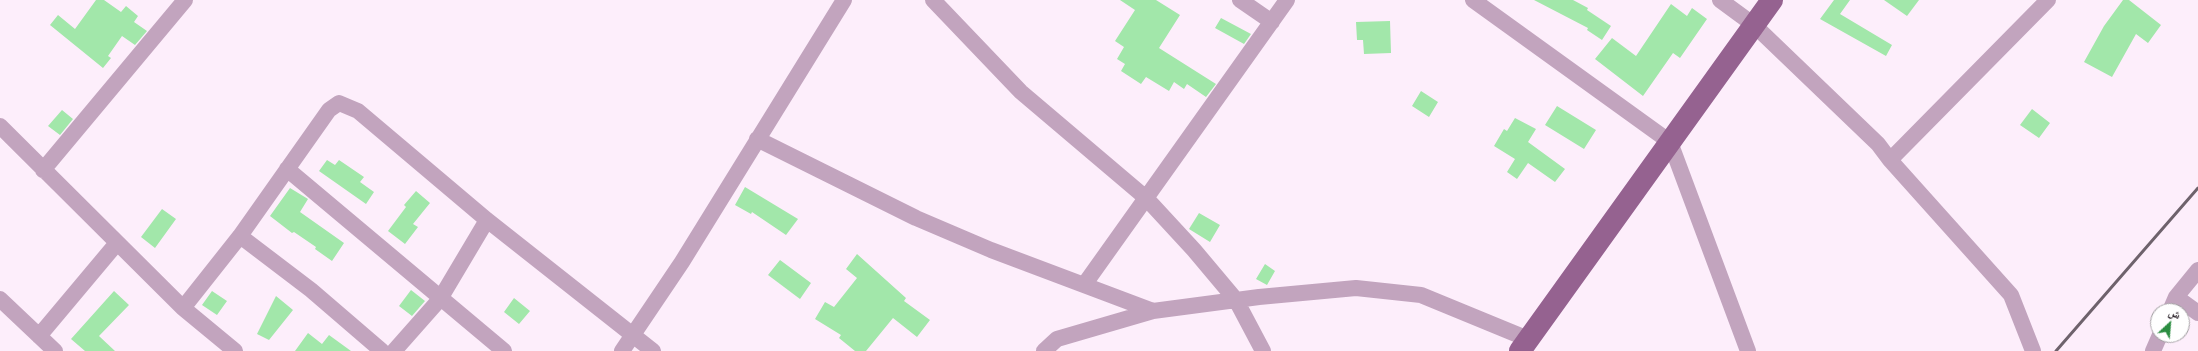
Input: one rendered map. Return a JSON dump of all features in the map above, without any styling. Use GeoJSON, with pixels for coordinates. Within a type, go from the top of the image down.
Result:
{"type":"FeatureCollection","features":[{"type":"Feature","properties":{"kind":"main road"},"geometry":{"type":"LineString","coordinates":[[1524,345],[1772,0]]}},
{"type":"Feature","properties":{"kind":"street"},"geometry":{"type":"LineString","coordinates":[[43,170],[186,0]]}},
{"type":"Feature","properties":{"kind":"street"},"geometry":{"type":"LineString","coordinates":[[622,351],[682,262],[844,0]]}},
{"type":"Feature","properties":{"kind":"street"},"geometry":{"type":"LineString","coordinates":[[933,0],[1021,92],[1146,198],[1194,250],[1236,300],[1263,351]]}},
{"type":"Feature","properties":{"kind":"street"},"geometry":{"type":"LineString","coordinates":[[1240,0],[1272,22]]}},
{"type":"Feature","properties":{"kind":"street"},"geometry":{"type":"LineString","coordinates":[[1084,285],[1287,0]]}},
{"type":"Feature","properties":{"kind":"street"},"geometry":{"type":"LineString","coordinates":[[1473,0],[1670,142],[1748,351]]}},
{"type":"Feature","properties":{"kind":"street"},"geometry":{"type":"LineString","coordinates":[[1720,0],[1754,25],[1878,144],[1890,160],[2011,295],[2033,351]]}},
{"type":"Feature","properties":{"kind":"street"},"geometry":{"type":"LineString","coordinates":[[1890,160],[2048,0]]}},
{"type":"Feature","properties":{"kind":"street"},"geometry":{"type":"LineString","coordinates":[[183,308],[240,236],[329,110],[339,103],[358,110],[487,220],[653,351]]}},
{"type":"Feature","properties":{"kind":"street"},"geometry":{"type":"LineString","coordinates":[[0,126],[183,308],[235,351]]}},
{"type":"Feature","properties":{"kind":"street"},"geometry":{"type":"LineString","coordinates":[[757,139],[909,215],[991,250],[1153,311]]}},
{"type":"Feature","properties":{"kind":"street"},"geometry":{"type":"LineString","coordinates":[[288,169],[440,299],[504,351]]}},
{"type":"Feature","properties":{"kind":"street"},"geometry":{"type":"LineString","coordinates":[[394,351],[440,299],[487,220]]}},
{"type":"Feature","properties":{"kind":"street"},"geometry":{"type":"LineString","coordinates":[[240,236],[311,290],[382,351]]}},
{"type":"Feature","properties":{"kind":"street"},"geometry":{"type":"LineString","coordinates":[[39,336],[117,243]]}},
{"type":"Feature","properties":{"kind":"street"},"geometry":{"type":"LineString","coordinates":[[2174,303],[2198,270]]}},
{"type":"Feature","properties":{"kind":"street"},"geometry":{"type":"LineString","coordinates":[[1044,351],[1057,340],[1153,311],[1236,300],[1356,288],[1421,295],[1524,345]]}},
{"type":"Feature","properties":{"kind":"street"},"geometry":{"type":"LineString","coordinates":[[0,299],[56,351]]}},
{"type":"Feature","properties":{"kind":"building"},"geometry":{"type":"Polygon","coordinates":[[[96,0],[104,0],[121,12],[126,6],[138,16],[134,22],[147,31],[135,45],[122,36],[108,56],[111,58],[103,68],[50,25],[58,15],[75,29],[96,0]]]}},
{"type":"Feature","properties":{"kind":"building"},"geometry":{"type":"Polygon","coordinates":[[[1120,0],[1156,0],[1180,15],[1159,48],[1216,84],[1206,97],[1187,84],[1184,89],[1174,82],[1169,91],[1146,77],[1141,84],[1121,71],[1125,64],[1117,59],[1124,47],[1115,41],[1135,10],[1120,0]]]}},
{"type":"Feature","properties":{"kind":"building"},"geometry":{"type":"Polygon","coordinates":[[[1534,0],[1573,0],[1588,8],[1587,10],[1611,26],[1602,40],[1587,30],[1588,28],[1534,0]]]}},
{"type":"Feature","properties":{"kind":"building"},"geometry":{"type":"Polygon","coordinates":[[[1834,0],[1850,0],[1840,14],[1892,45],[1886,56],[1820,19],[1834,0]]]}},
{"type":"Feature","properties":{"kind":"building"},"geometry":{"type":"Polygon","coordinates":[[[1884,0],[1919,0],[1907,16],[1884,0]]]}},
{"type":"Feature","properties":{"kind":"building"},"geometry":{"type":"Polygon","coordinates":[[[2123,0],[2129,0],[2161,25],[2148,43],[2136,34],[2112,77],[2084,62],[2104,26],[2123,0]]]}},
{"type":"Feature","properties":{"kind":"building"},"geometry":{"type":"Polygon","coordinates":[[[1671,4],[1687,16],[1692,8],[1707,19],[1680,58],[1673,53],[1643,96],[1595,59],[1612,38],[1636,56],[1671,4]]]}},
{"type":"Feature","properties":{"kind":"building"},"geometry":{"type":"Polygon","coordinates":[[[1221,18],[1251,34],[1244,44],[1215,28],[1221,18]]]}},
{"type":"Feature","properties":{"kind":"building"},"geometry":{"type":"Polygon","coordinates":[[[1390,21],[1391,53],[1364,54],[1363,40],[1357,40],[1356,22],[1390,21]]]}},
{"type":"Feature","properties":{"kind":"building"},"geometry":{"type":"Polygon","coordinates":[[[1421,91],[1438,102],[1429,117],[1412,106],[1421,91]]]}},
{"type":"Feature","properties":{"kind":"building"},"geometry":{"type":"Polygon","coordinates":[[[1557,106],[1596,130],[1584,149],[1545,125],[1557,106]]]}},
{"type":"Feature","properties":{"kind":"building"},"geometry":{"type":"Polygon","coordinates":[[[2032,109],[2050,123],[2039,138],[2020,125],[2032,109]]]}},
{"type":"Feature","properties":{"kind":"building"},"geometry":{"type":"Polygon","coordinates":[[[62,110],[73,119],[60,135],[48,126],[62,110]]]}},
{"type":"Feature","properties":{"kind":"building"},"geometry":{"type":"Polygon","coordinates":[[[1515,118],[1536,129],[1528,142],[1565,169],[1555,182],[1528,163],[1517,179],[1507,172],[1515,159],[1494,146],[1504,129],[1507,131],[1515,118]]]}},
{"type":"Feature","properties":{"kind":"building"},"geometry":{"type":"Polygon","coordinates":[[[327,160],[335,165],[339,160],[364,177],[360,182],[374,192],[366,204],[319,171],[327,160]]]}},
{"type":"Feature","properties":{"kind":"building"},"geometry":{"type":"Polygon","coordinates":[[[745,187],[798,219],[786,235],[752,212],[751,214],[735,205],[745,187]]]}},
{"type":"Feature","properties":{"kind":"building"},"geometry":{"type":"Polygon","coordinates":[[[290,188],[308,199],[300,212],[344,243],[332,261],[315,249],[316,247],[294,232],[292,233],[270,216],[290,188]]]}},
{"type":"Feature","properties":{"kind":"building"},"geometry":{"type":"Polygon","coordinates":[[[416,191],[430,203],[413,224],[418,227],[405,244],[388,231],[406,207],[404,205],[416,191]]]}},
{"type":"Feature","properties":{"kind":"building"},"geometry":{"type":"Polygon","coordinates":[[[162,209],[176,219],[155,248],[141,237],[162,209]]]}},
{"type":"Feature","properties":{"kind":"building"},"geometry":{"type":"Polygon","coordinates":[[[1199,213],[1220,225],[1210,242],[1189,229],[1199,213]]]}},
{"type":"Feature","properties":{"kind":"building"},"geometry":{"type":"Polygon","coordinates":[[[857,254],[906,298],[904,301],[930,320],[917,337],[893,318],[866,351],[855,351],[839,338],[841,335],[815,319],[825,302],[834,307],[857,278],[846,269],[857,254]]]}},
{"type":"Feature","properties":{"kind":"building"},"geometry":{"type":"Polygon","coordinates":[[[780,260],[811,283],[800,299],[768,275],[780,260]]]}},
{"type":"Feature","properties":{"kind":"building"},"geometry":{"type":"Polygon","coordinates":[[[1265,264],[1275,271],[1267,285],[1256,279],[1265,264]]]}},
{"type":"Feature","properties":{"kind":"building"},"geometry":{"type":"Polygon","coordinates":[[[411,290],[425,301],[412,316],[399,306],[411,290]]]}},
{"type":"Feature","properties":{"kind":"building"},"geometry":{"type":"Polygon","coordinates":[[[114,291],[129,305],[99,336],[115,351],[85,351],[71,339],[114,291]]]}},
{"type":"Feature","properties":{"kind":"building"},"geometry":{"type":"Polygon","coordinates":[[[212,291],[227,301],[217,315],[202,305],[212,291]]]}},
{"type":"Feature","properties":{"kind":"building"},"geometry":{"type":"Polygon","coordinates":[[[276,296],[293,310],[269,340],[257,334],[276,296]]]}},
{"type":"Feature","properties":{"kind":"building"},"geometry":{"type":"Polygon","coordinates":[[[514,298],[530,311],[519,324],[504,312],[514,298]]]}},
{"type":"Feature","properties":{"kind":"building"},"geometry":{"type":"Polygon","coordinates":[[[308,333],[322,344],[329,335],[351,351],[295,351],[308,333]]]}},
{"type":"Feature","properties":{"kind":"railway"},"geometry":{"type":"LineString","coordinates":[[2056,351],[2198,188]]}}]}
